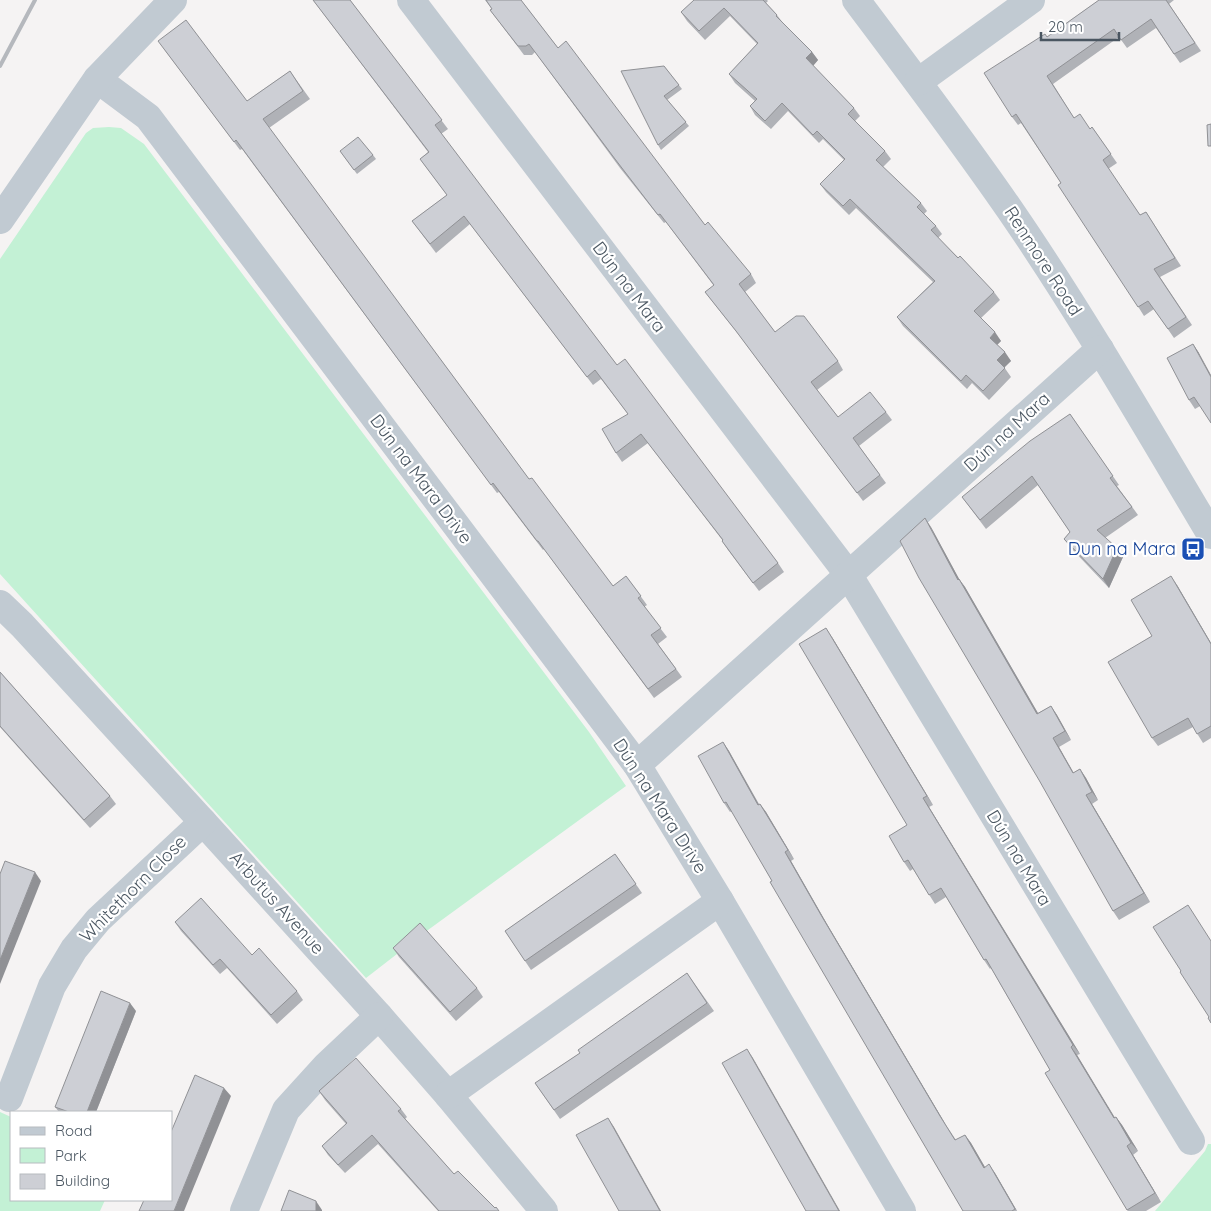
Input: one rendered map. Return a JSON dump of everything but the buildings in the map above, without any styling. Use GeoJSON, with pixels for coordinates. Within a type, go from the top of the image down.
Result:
{"type":"FeatureCollection","features":[{"type":"Feature","properties":{"kind":"street"},"geometry":{"type":"LineString","coordinates":[[0,220],[97,79],[172,0]]}},
{"type":"Feature","properties":{"kind":"street","name":"Dún na Mara"},"geometry":{"type":"LineString","coordinates":[[410,0],[848,574],[1191,1141]]}},
{"type":"Feature","properties":{"kind":"street","name":"Renmore Road"},"geometry":{"type":"LineString","coordinates":[[856,0],[918,82],[1010,211],[1100,349],[1211,535]]}},
{"type":"Feature","properties":{"kind":"street"},"geometry":{"type":"LineString","coordinates":[[918,82],[1031,0]]}},
{"type":"Feature","properties":{"kind":"street","name":"Dún na Mara Drive"},"geometry":{"type":"LineString","coordinates":[[97,79],[148,117],[637,764],[720,901],[902,1211]]}},
{"type":"Feature","properties":{"kind":"street","name":"Dún na Mara"},"geometry":{"type":"LineString","coordinates":[[637,764],[1100,349]]}},
{"type":"Feature","properties":{"kind":"street","name":"Arbutus Avenue"},"geometry":{"type":"LineString","coordinates":[[0,604],[22,625],[379,1016],[448,1095],[544,1211]]}},
{"type":"Feature","properties":{"kind":"street","name":"Whitethorn Close"},"geometry":{"type":"LineString","coordinates":[[9,1098],[52,986],[71,954],[98,920],[203,822]]}},
{"type":"Feature","properties":{"kind":"street"},"geometry":{"type":"LineString","coordinates":[[448,1095],[720,901]]}},
{"type":"Feature","properties":{"kind":"street"},"geometry":{"type":"LineString","coordinates":[[244,1211],[286,1110],[326,1066],[379,1016]]}},
{"type":"Feature","properties":{"kind":"green space"},"geometry":{"type":"Polygon","coordinates":[[[93,128],[121,128],[144,144],[589,732],[626,786],[428,930],[366,978],[0,574],[0,259],[86,133],[93,128]]]}},
{"type":"Feature","properties":{"kind":"green space"},"geometry":{"type":"Polygon","coordinates":[[[0,1112],[10,1117],[10,1201],[105,1201],[100,1211],[0,1211],[0,1112]]]}},
{"type":"Feature","properties":{"kind":"green space"},"geometry":{"type":"Polygon","coordinates":[[[1208,1144],[1211,1144],[1211,1211],[1155,1211],[1205,1151],[1208,1144]]]}},
{"type":"Feature","properties":{"kind":"railway"},"geometry":{"type":"LineString","coordinates":[[0,66],[35,0]]}},
{"type":"Feature","properties":{"kind":"place","name":"Dun na Mara"},"geometry":{"type":"Point","coordinates":[1193,549]}}]}
